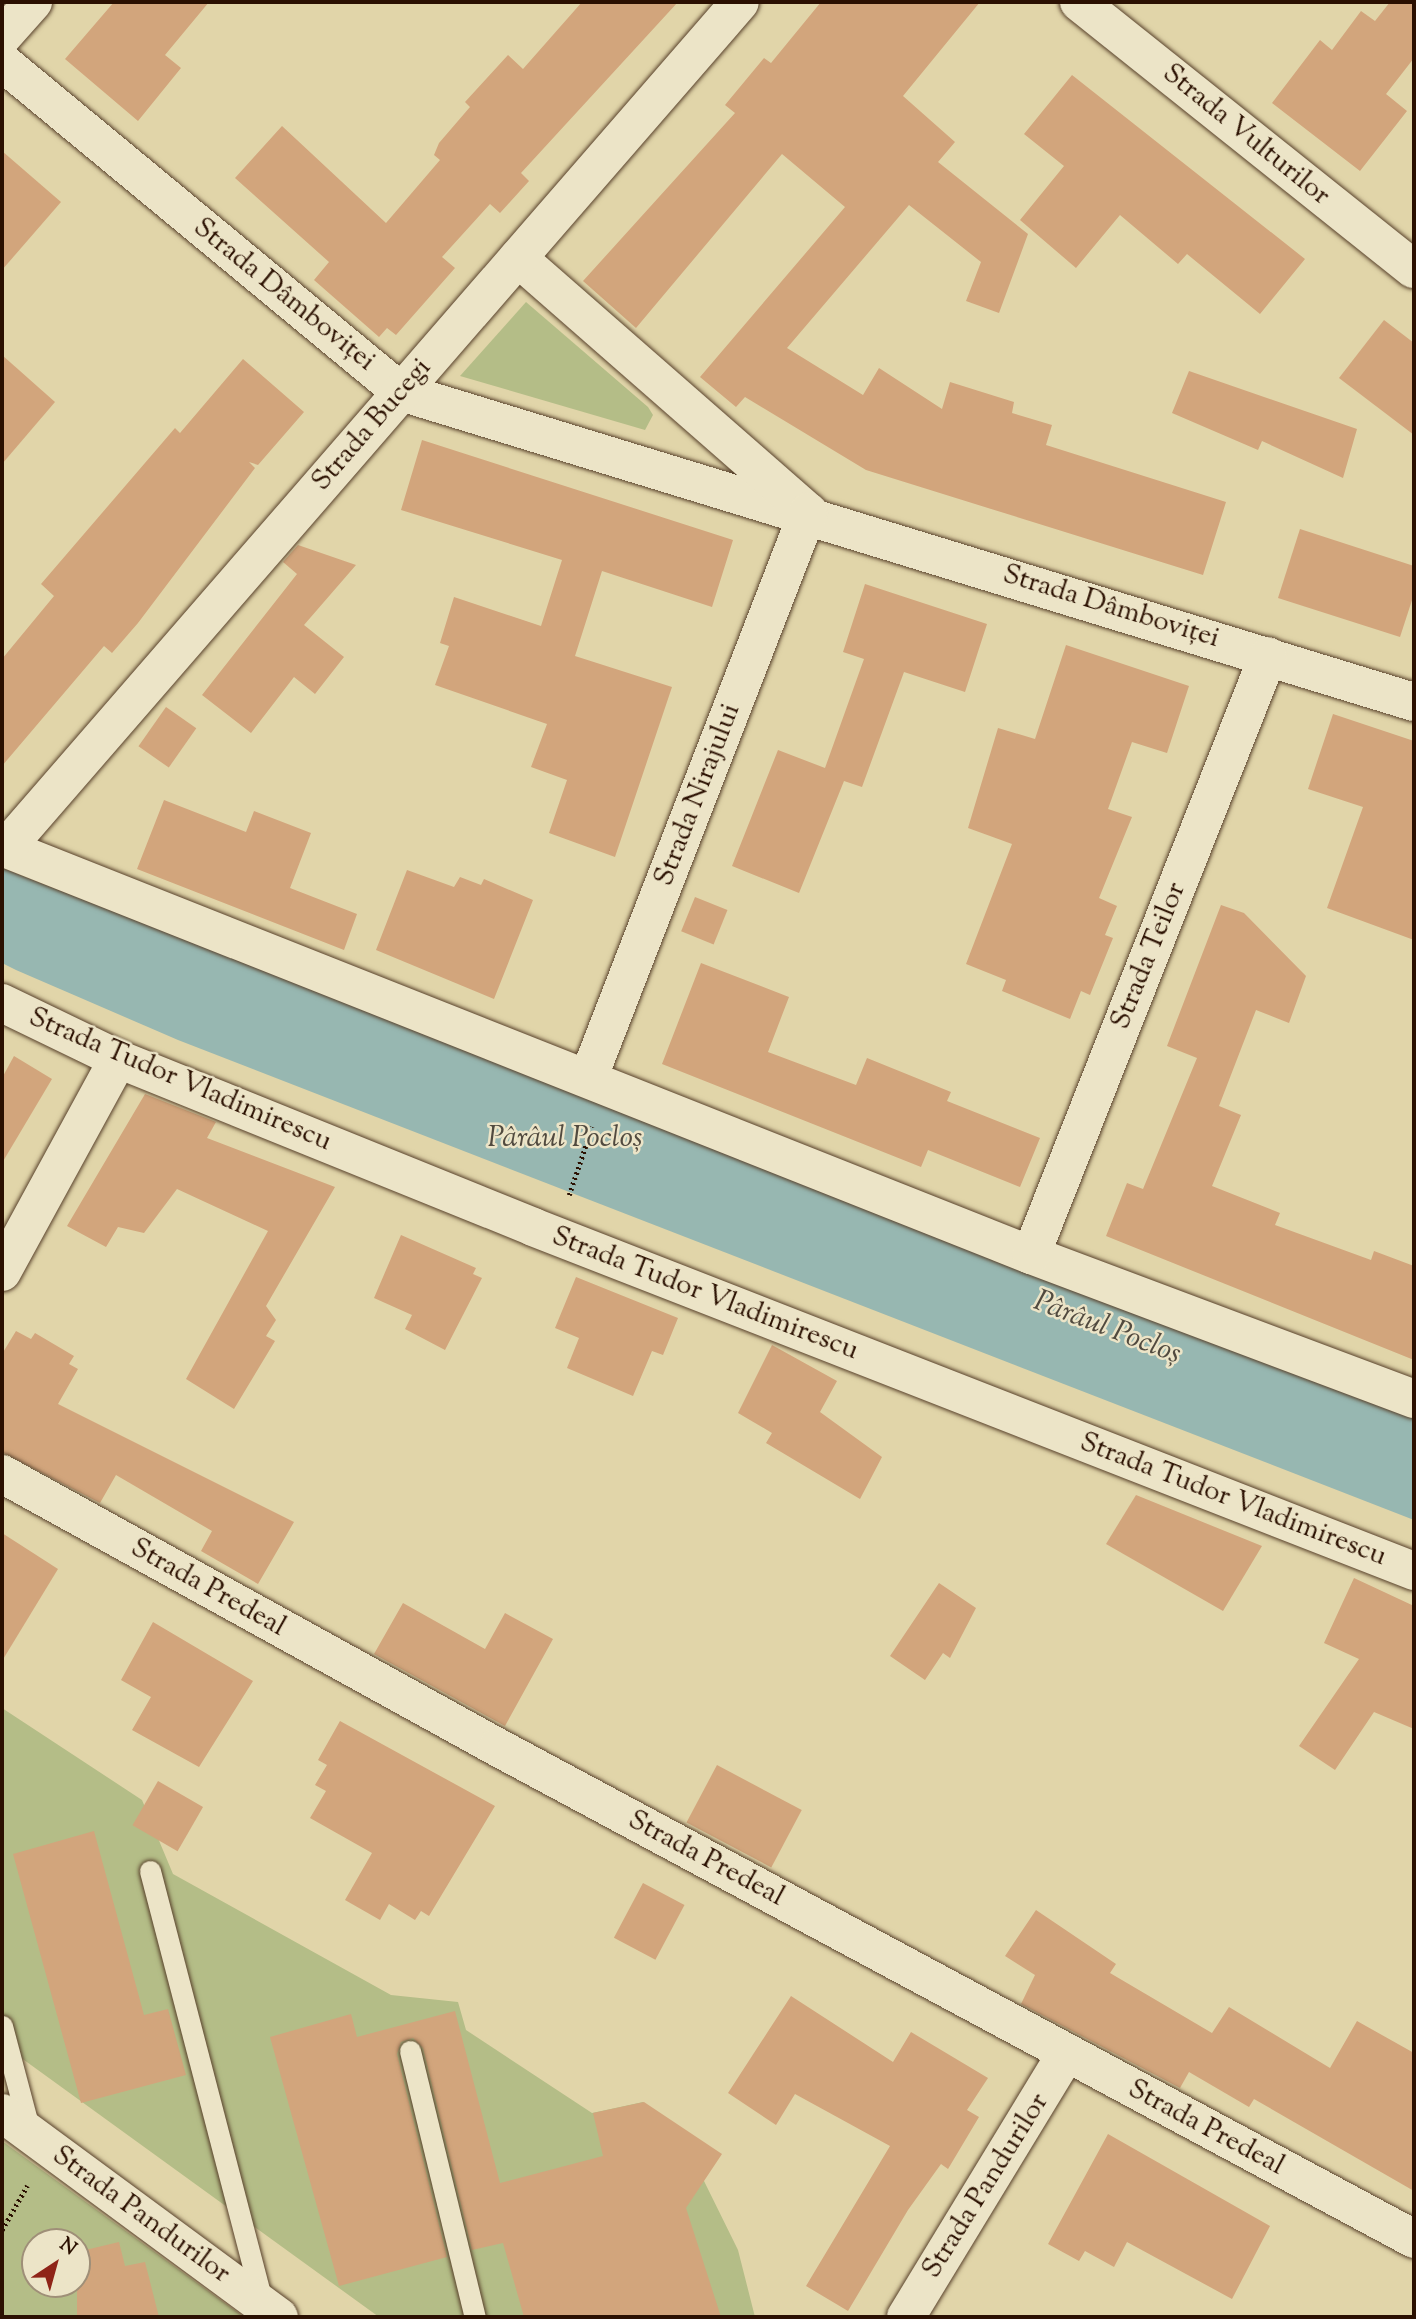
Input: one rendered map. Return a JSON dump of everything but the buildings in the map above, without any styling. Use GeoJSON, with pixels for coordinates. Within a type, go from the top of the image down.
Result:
{"type":"FeatureCollection","features":[{"type":"Feature","properties":{"kind":"street"},"geometry":{"type":"LineString","coordinates":[[2,37],[33,2]]}},
{"type":"Feature","properties":{"kind":"street","name":"Strada Bucegi"},"geometry":{"type":"LineString","coordinates":[[3,848],[740,2]]}},
{"type":"Feature","properties":{"kind":"street","name":"Strada Vulturilor"},"geometry":{"type":"LineString","coordinates":[[1079,2],[1414,269]]}},
{"type":"Feature","properties":{"kind":"street","name":"Strada Dâmboviței"},"geometry":{"type":"LineString","coordinates":[[2,62],[401,392],[808,512],[1414,702]]}},
{"type":"Feature","properties":{"kind":"street","name":"Strada Dâmboviței"},"geometry":{"type":"LineString","coordinates":[[518,258],[808,512]]}},
{"type":"Feature","properties":{"kind":"street","name":"Strada Nirajului"},"geometry":{"type":"LineString","coordinates":[[588,1079],[808,512]]}},
{"type":"Feature","properties":{"kind":"street","name":"Strada Teilor"},"geometry":{"type":"LineString","coordinates":[[1031,1255],[1268,656]]}},
{"type":"Feature","properties":{"kind":"street"},"geometry":{"type":"LineString","coordinates":[[3,848],[1031,1255],[1414,1399]]}},
{"type":"Feature","properties":{"kind":"street","name":"Strada Tudor Vladimirescu"},"geometry":{"type":"LineString","coordinates":[[2,1003],[118,1059],[1414,1571]]}},
{"type":"Feature","properties":{"kind":"street"},"geometry":{"type":"LineString","coordinates":[[2,1272],[118,1059]]}},
{"type":"Feature","properties":{"kind":"street","name":"Strada Predeal"},"geometry":{"type":"LineString","coordinates":[[2,1474],[1066,2054],[1414,2239]]}},
{"type":"Feature","properties":{"kind":"street","name":"Strada Pandurilor"},"geometry":{"type":"LineString","coordinates":[[906,2317],[1066,2054]]}},
{"type":"Feature","properties":{"kind":"street","name":"Strada Pandurilor"},"geometry":{"type":"LineString","coordinates":[[16,2124],[271,2311]]}},
{"type":"Feature","properties":{"kind":"lane"},"geometry":{"type":"LineString","coordinates":[[150,1871],[271,2311]]}},
{"type":"Feature","properties":{"kind":"lane"},"geometry":{"type":"LineString","coordinates":[[2,2026],[16,2124]]}},
{"type":"Feature","properties":{"kind":"lane"},"geometry":{"type":"LineString","coordinates":[[410,2050],[475,2317]]}},
{"type":"Feature","properties":{"kind":"path"},"geometry":{"type":"LineString","coordinates":[[567,1200],[593,1122]]}},
{"type":"Feature","properties":{"kind":"path"},"geometry":{"type":"LineString","coordinates":[[2,2231],[31,2179]]}},
{"type":"Feature","properties":{"kind":"green space"},"geometry":{"type":"Polygon","coordinates":[[[526,302],[648,407],[653,415],[645,430],[460,376],[526,302]]]}},
{"type":"Feature","properties":{"kind":"green space"},"geometry":{"type":"Polygon","coordinates":[[[2,1708],[142,1800],[173,1874],[391,1995],[458,2002],[466,2030],[592,2113],[643,2102],[655,2148],[704,2181],[738,2250],[755,2317],[379,2317],[2,2044],[2,1708]]]}},
{"type":"Feature","properties":{"kind":"green space"},"geometry":{"type":"Polygon","coordinates":[[[2,2141],[244,2317],[2,2317],[2,2141]]]}},
{"type":"Feature","properties":{"kind":"water","name":"Pârâul Pocloș"},"geometry":{"type":"Polygon","coordinates":[[[2,868],[1414,1417],[1414,1520],[178,1040],[16,970],[2,963],[2,868]]]}}]}
